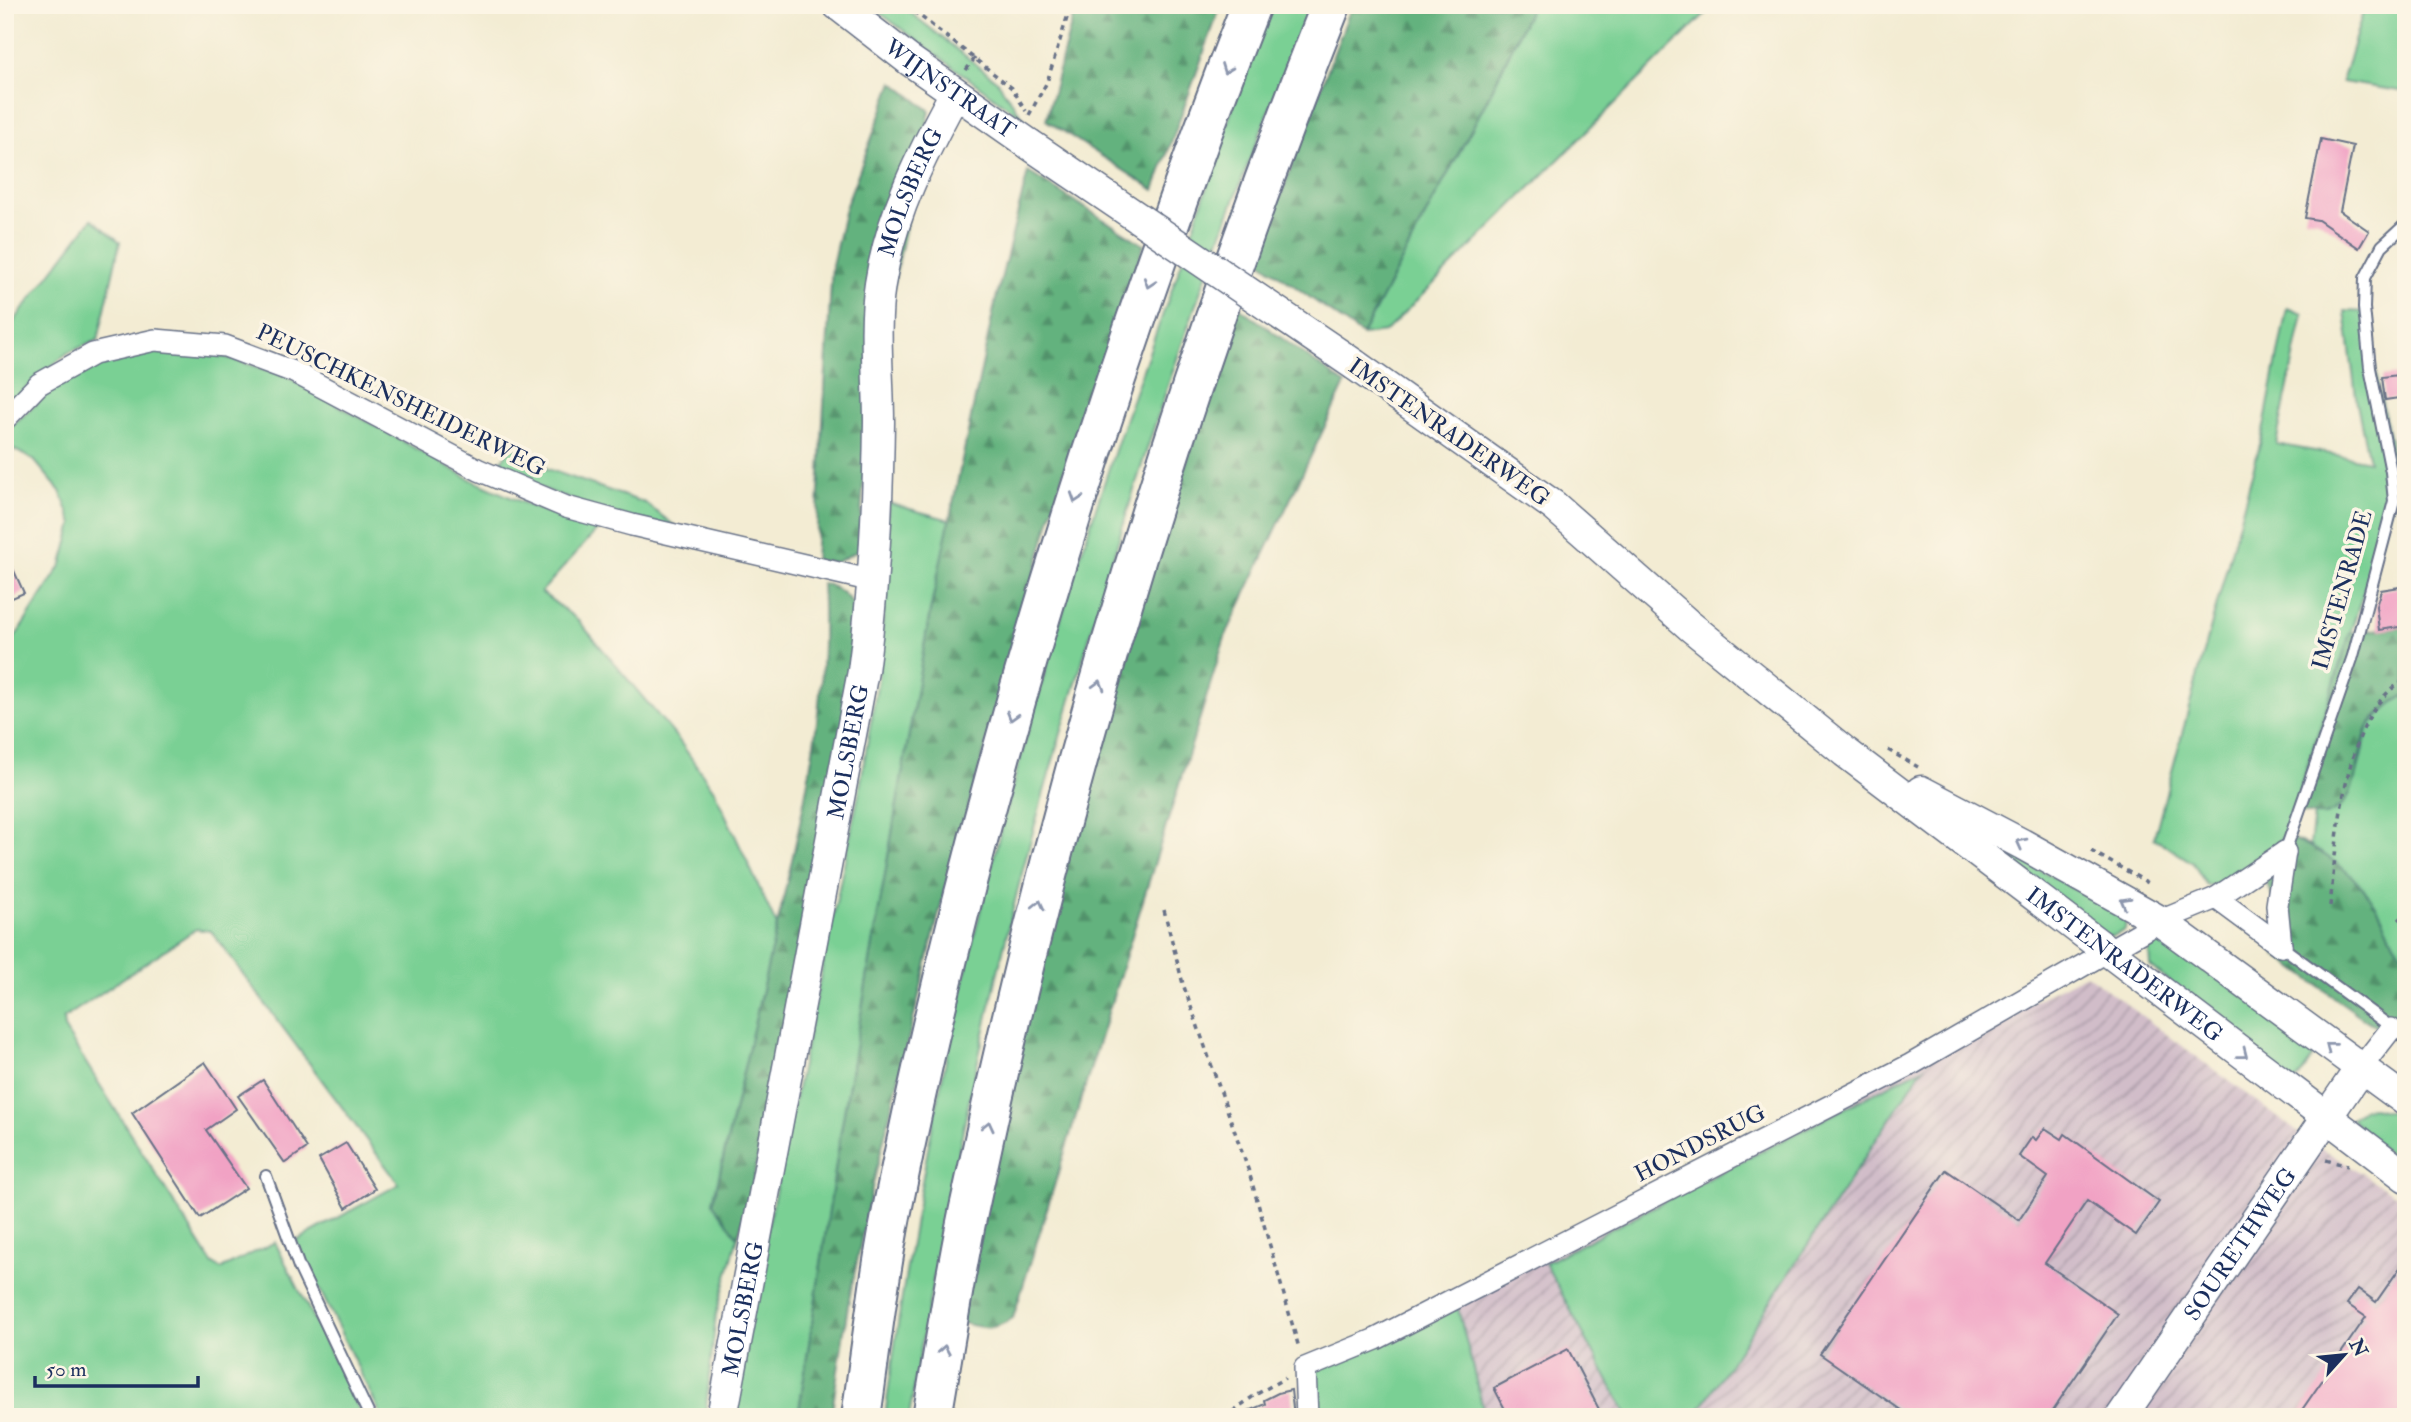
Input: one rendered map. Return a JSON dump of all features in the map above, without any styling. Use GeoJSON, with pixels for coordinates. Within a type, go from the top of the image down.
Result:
{"type":"FeatureCollection","features":[{"type":"Feature","properties":{"kind":"highway"},"geometry":{"type":"LineString","coordinates":[[861,1417],[895,1193],[976,839],[1073,505],[1192,158],[1251,5]]}},
{"type":"Feature","properties":{"kind":"highway"},"geometry":{"type":"LineString","coordinates":[[932,1417],[970,1200],[1054,845],[1100,681],[1266,169],[1331,5]]}},
{"type":"Feature","properties":{"kind":"street","name":"WIJNSTRAAT"},"geometry":{"type":"LineString","coordinates":[[838,5],[955,93],[1029,131]]}},
{"type":"Feature","properties":{"kind":"street","name":"MOLSBERG"},"geometry":{"type":"LineString","coordinates":[[722,1417],[854,727],[873,581],[878,475],[879,285],[893,225],[906,188],[955,93]]}},
{"type":"Feature","properties":{"kind":"street","name":"IMSTENRADERWEG"},"geometry":{"type":"LineString","coordinates":[[1029,131],[1555,506],[1690,626],[1845,752],[2406,1177]]}},
{"type":"Feature","properties":{"kind":"street","name":"PEUSCHKENSHEIDERWEG"},"geometry":{"type":"LineString","coordinates":[[5,419],[39,384],[93,355],[155,340],[225,345],[294,372],[480,470],[566,507],[873,581]]}},
{"type":"Feature","properties":{"kind":"street","name":"IMSTENRADERWEG"},"geometry":{"type":"LineString","coordinates":[[1845,752],[2022,844],[2160,922],[2359,1070],[2406,1101]]}},
{"type":"Feature","properties":{"kind":"street"},"geometry":{"type":"LineString","coordinates":[[2160,922],[2216,898],[2285,852]]}},
{"type":"Feature","properties":{"kind":"street","name":"IMSTENRADE"},"geometry":{"type":"LineString","coordinates":[[2281,946],[2277,905],[2285,852]]}},
{"type":"Feature","properties":{"kind":"street"},"geometry":{"type":"LineString","coordinates":[[2216,898],[2281,946]]}},
{"type":"Feature","properties":{"kind":"street","name":"HONDSRUG"},"geometry":{"type":"LineString","coordinates":[[1305,1368],[1376,1339],[1897,1072],[2112,952],[2160,922]]}},
{"type":"Feature","properties":{"kind":"street"},"geometry":{"type":"LineString","coordinates":[[2359,1070],[2399,1033]]}},
{"type":"Feature","properties":{"kind":"street","name":"SOURETHWEG"},"geometry":{"type":"LineString","coordinates":[[2121,1417],[2359,1070]]}},
{"type":"Feature","properties":{"kind":"street"},"geometry":{"type":"LineString","coordinates":[[1305,1368],[1307,1417]]}},
{"type":"Feature","properties":{"kind":"lane","name":"IMSTENRADE"},"geometry":{"type":"LineString","coordinates":[[2285,852],[2353,656],[2394,501],[2391,472],[2370,368],[2365,278],[2372,259],[2405,224]]}},
{"type":"Feature","properties":{"kind":"lane"},"geometry":{"type":"LineString","coordinates":[[2281,946],[2399,1033]]}},
{"type":"Feature","properties":{"kind":"lane"},"geometry":{"type":"LineString","coordinates":[[266,1176],[299,1267],[370,1417]]}},
{"type":"Feature","properties":{"kind":"path","name":"WIJNSTRAAT"},"geometry":{"type":"LineString","coordinates":[[905,5],[1012,88],[1029,131]]}},
{"type":"Feature","properties":{"kind":"path"},"geometry":{"type":"LineString","coordinates":[[1029,131],[1071,5]]}},
{"type":"Feature","properties":{"kind":"path"},"geometry":{"type":"LineString","coordinates":[[2330,906],[2341,808],[2357,741],[2389,688],[2406,680]]}},
{"type":"Feature","properties":{"kind":"path"},"geometry":{"type":"LineString","coordinates":[[1878,744],[1924,770]]}},
{"type":"Feature","properties":{"kind":"path"},"geometry":{"type":"LineString","coordinates":[[2081,846],[2093,852]]}},
{"type":"Feature","properties":{"kind":"path"},"geometry":{"type":"LineString","coordinates":[[1164,911],[1183,984],[1249,1172],[1305,1368],[1255,1395],[1225,1417]]}},
{"type":"Feature","properties":{"kind":"path"},"geometry":{"type":"LineString","coordinates":[[2399,920],[2406,914]]}},
{"type":"Feature","properties":{"kind":"shaded area"},"geometry":{"type":"Polygon","coordinates":[[[2086,974],[2308,1140],[2406,1201],[2406,1417],[1485,1417],[1455,1296],[2086,974]]]}},
{"type":"Feature","properties":{"kind":"green space"},"geometry":{"type":"Polygon","coordinates":[[[869,5],[899,5],[911,13],[996,80],[1025,120],[869,5]]]}},
{"type":"Feature","properties":{"kind":"green space"},"geometry":{"type":"Polygon","coordinates":[[[1076,5],[1221,5],[1154,190],[1046,120],[1076,5]]]}},
{"type":"Feature","properties":{"kind":"green space"},"geometry":{"type":"Polygon","coordinates":[[[1271,5],[1314,5],[1220,236],[1139,473],[1049,774],[1011,917],[956,1166],[909,1417],[885,1417],[906,1272],[932,1126],[999,835],[1039,691],[1129,408],[1271,5]]]}},
{"type":"Feature","properties":{"kind":"green space"},"geometry":{"type":"Polygon","coordinates":[[[1352,5],[1532,5],[1488,98],[1362,335],[1257,259],[1352,5]]]}},
{"type":"Feature","properties":{"kind":"green space"},"geometry":{"type":"Polygon","coordinates":[[[1532,5],[1714,5],[1385,332],[1362,335],[1488,98],[1532,5]]]}},
{"type":"Feature","properties":{"kind":"green space"},"geometry":{"type":"Polygon","coordinates":[[[2365,5],[2406,5],[2406,92],[2342,82],[2365,5]]]}},
{"type":"Feature","properties":{"kind":"green space"},"geometry":{"type":"Polygon","coordinates":[[[893,82],[930,111],[868,408],[859,550],[837,562],[815,561],[832,266],[845,208],[893,82]]]}},
{"type":"Feature","properties":{"kind":"green space"},"geometry":{"type":"Polygon","coordinates":[[[1028,172],[1144,245],[1063,474],[943,897],[872,1188],[848,1305],[831,1417],[798,1417],[841,1131],[930,612],[996,299],[1028,172]]]}},
{"type":"Feature","properties":{"kind":"green space"},"geometry":{"type":"Polygon","coordinates":[[[92,219],[120,242],[98,340],[67,353],[5,407],[5,333],[92,219]]]}},
{"type":"Feature","properties":{"kind":"green space"},"geometry":{"type":"Polygon","coordinates":[[[1236,305],[1345,384],[1225,637],[1013,1318],[993,1327],[974,1326],[959,1322],[1054,880],[1236,305]]]}},
{"type":"Feature","properties":{"kind":"green space"},"geometry":{"type":"Polygon","coordinates":[[[2287,308],[2303,314],[2276,444],[2369,461],[2357,404],[2345,311],[2368,312],[2372,355],[2390,440],[2394,497],[2285,836],[2228,882],[2207,886],[2193,863],[2154,838],[2262,437],[2287,308]]]}},
{"type":"Feature","properties":{"kind":"green space"},"geometry":{"type":"Polygon","coordinates":[[[191,347],[284,375],[474,481],[535,508],[598,529],[541,592],[578,620],[678,739],[715,792],[777,926],[713,1202],[738,1237],[716,1315],[705,1417],[382,1417],[296,1241],[399,1184],[211,931],[196,929],[63,1019],[64,1028],[212,1263],[221,1269],[275,1242],[363,1417],[5,1417],[5,653],[62,564],[73,524],[60,491],[34,460],[5,445],[5,432],[75,369],[151,350],[191,347]]]}},
{"type":"Feature","properties":{"kind":"green space"},"geometry":{"type":"Polygon","coordinates":[[[512,447],[538,457],[547,469],[645,503],[679,529],[601,511],[494,470],[512,447]]]}},
{"type":"Feature","properties":{"kind":"green space"},"geometry":{"type":"Polygon","coordinates":[[[888,503],[950,520],[930,612],[841,1131],[798,1417],[728,1417],[859,793],[878,679],[885,597],[888,503]]]}},
{"type":"Feature","properties":{"kind":"green space"},"geometry":{"type":"Polygon","coordinates":[[[822,583],[837,589],[848,598],[863,624],[751,1192],[738,1237],[713,1203],[795,847],[812,760],[822,672],[822,583]]]}},
{"type":"Feature","properties":{"kind":"green space"},"geometry":{"type":"Polygon","coordinates":[[[2406,626],[2406,695],[2386,708],[2369,726],[2352,789],[2346,800],[2325,815],[2293,811],[2350,633],[2406,626]]]}},
{"type":"Feature","properties":{"kind":"green space"},"geometry":{"type":"Polygon","coordinates":[[[2406,695],[2406,955],[2398,950],[2377,908],[2310,845],[2314,814],[2324,815],[2358,770],[2369,726],[2395,700],[2406,695]]]}},
{"type":"Feature","properties":{"kind":"green space"},"geometry":{"type":"Polygon","coordinates":[[[1978,836],[2126,917],[2125,930],[2113,936],[2105,935],[1978,836]]]}},
{"type":"Feature","properties":{"kind":"green space"},"geometry":{"type":"Polygon","coordinates":[[[2285,836],[2313,848],[2349,874],[2370,896],[2393,940],[2406,955],[2406,1049],[2276,955],[2287,925],[2255,860],[2285,836]]]}},
{"type":"Feature","properties":{"kind":"green space"},"geometry":{"type":"Polygon","coordinates":[[[2164,940],[2319,1049],[2294,1084],[2150,966],[2149,949],[2164,940]]]}},
{"type":"Feature","properties":{"kind":"green space"},"geometry":{"type":"Polygon","coordinates":[[[1923,1068],[1695,1417],[1627,1415],[1545,1263],[1923,1068]]]}},
{"type":"Feature","properties":{"kind":"green space"},"geometry":{"type":"Polygon","coordinates":[[[2373,1108],[2406,1116],[2406,1170],[2351,1119],[2363,1109],[2373,1108]]]}},
{"type":"Feature","properties":{"kind":"green space"},"geometry":{"type":"Polygon","coordinates":[[[1455,1296],[1485,1417],[1317,1417],[1310,1371],[1455,1296]]]}},
{"type":"Feature","properties":{"kind":"building"},"geometry":{"type":"Polygon","coordinates":[[[2321,139],[2353,146],[2340,211],[2369,231],[2359,248],[2318,220],[2305,218],[2321,139]]]}},
{"type":"Feature","properties":{"kind":"building"},"geometry":{"type":"Polygon","coordinates":[[[2406,374],[2406,397],[2385,400],[2382,377],[2406,374]]]}},
{"type":"Feature","properties":{"kind":"building"},"geometry":{"type":"Polygon","coordinates":[[[5,551],[24,593],[5,601],[5,551]]]}},
{"type":"Feature","properties":{"kind":"building"},"geometry":{"type":"Polygon","coordinates":[[[2400,587],[2401,598],[2406,597],[2406,626],[2379,630],[2376,606],[2381,590],[2400,587]]]}},
{"type":"Feature","properties":{"kind":"building"},"geometry":{"type":"Polygon","coordinates":[[[205,1062],[236,1109],[206,1130],[246,1188],[200,1218],[132,1113],[205,1062]]]}},
{"type":"Feature","properties":{"kind":"building"},"geometry":{"type":"Polygon","coordinates":[[[263,1080],[307,1148],[285,1163],[238,1096],[263,1080]]]}},
{"type":"Feature","properties":{"kind":"building"},"geometry":{"type":"Polygon","coordinates":[[[2045,1128],[2062,1139],[2065,1134],[2159,1202],[2136,1235],[2087,1201],[2045,1263],[2118,1314],[2048,1417],[1911,1417],[1820,1354],[1946,1170],[2019,1220],[2048,1177],[2019,1156],[2032,1137],[2036,1140],[2045,1128]]]}},
{"type":"Feature","properties":{"kind":"building"},"geometry":{"type":"Polygon","coordinates":[[[346,1143],[375,1189],[346,1208],[319,1159],[346,1143]]]}},
{"type":"Feature","properties":{"kind":"building"},"geometry":{"type":"Polygon","coordinates":[[[2406,1259],[2406,1417],[2297,1417],[2366,1317],[2347,1304],[2358,1289],[2376,1302],[2406,1259]]]}},
{"type":"Feature","properties":{"kind":"building"},"geometry":{"type":"Polygon","coordinates":[[[1568,1349],[1603,1417],[1509,1417],[1494,1388],[1568,1349]]]}},
{"type":"Feature","properties":{"kind":"building"},"geometry":{"type":"Polygon","coordinates":[[[1291,1390],[1294,1417],[1234,1417],[1265,1404],[1264,1400],[1278,1393],[1291,1390]]]}}]}
